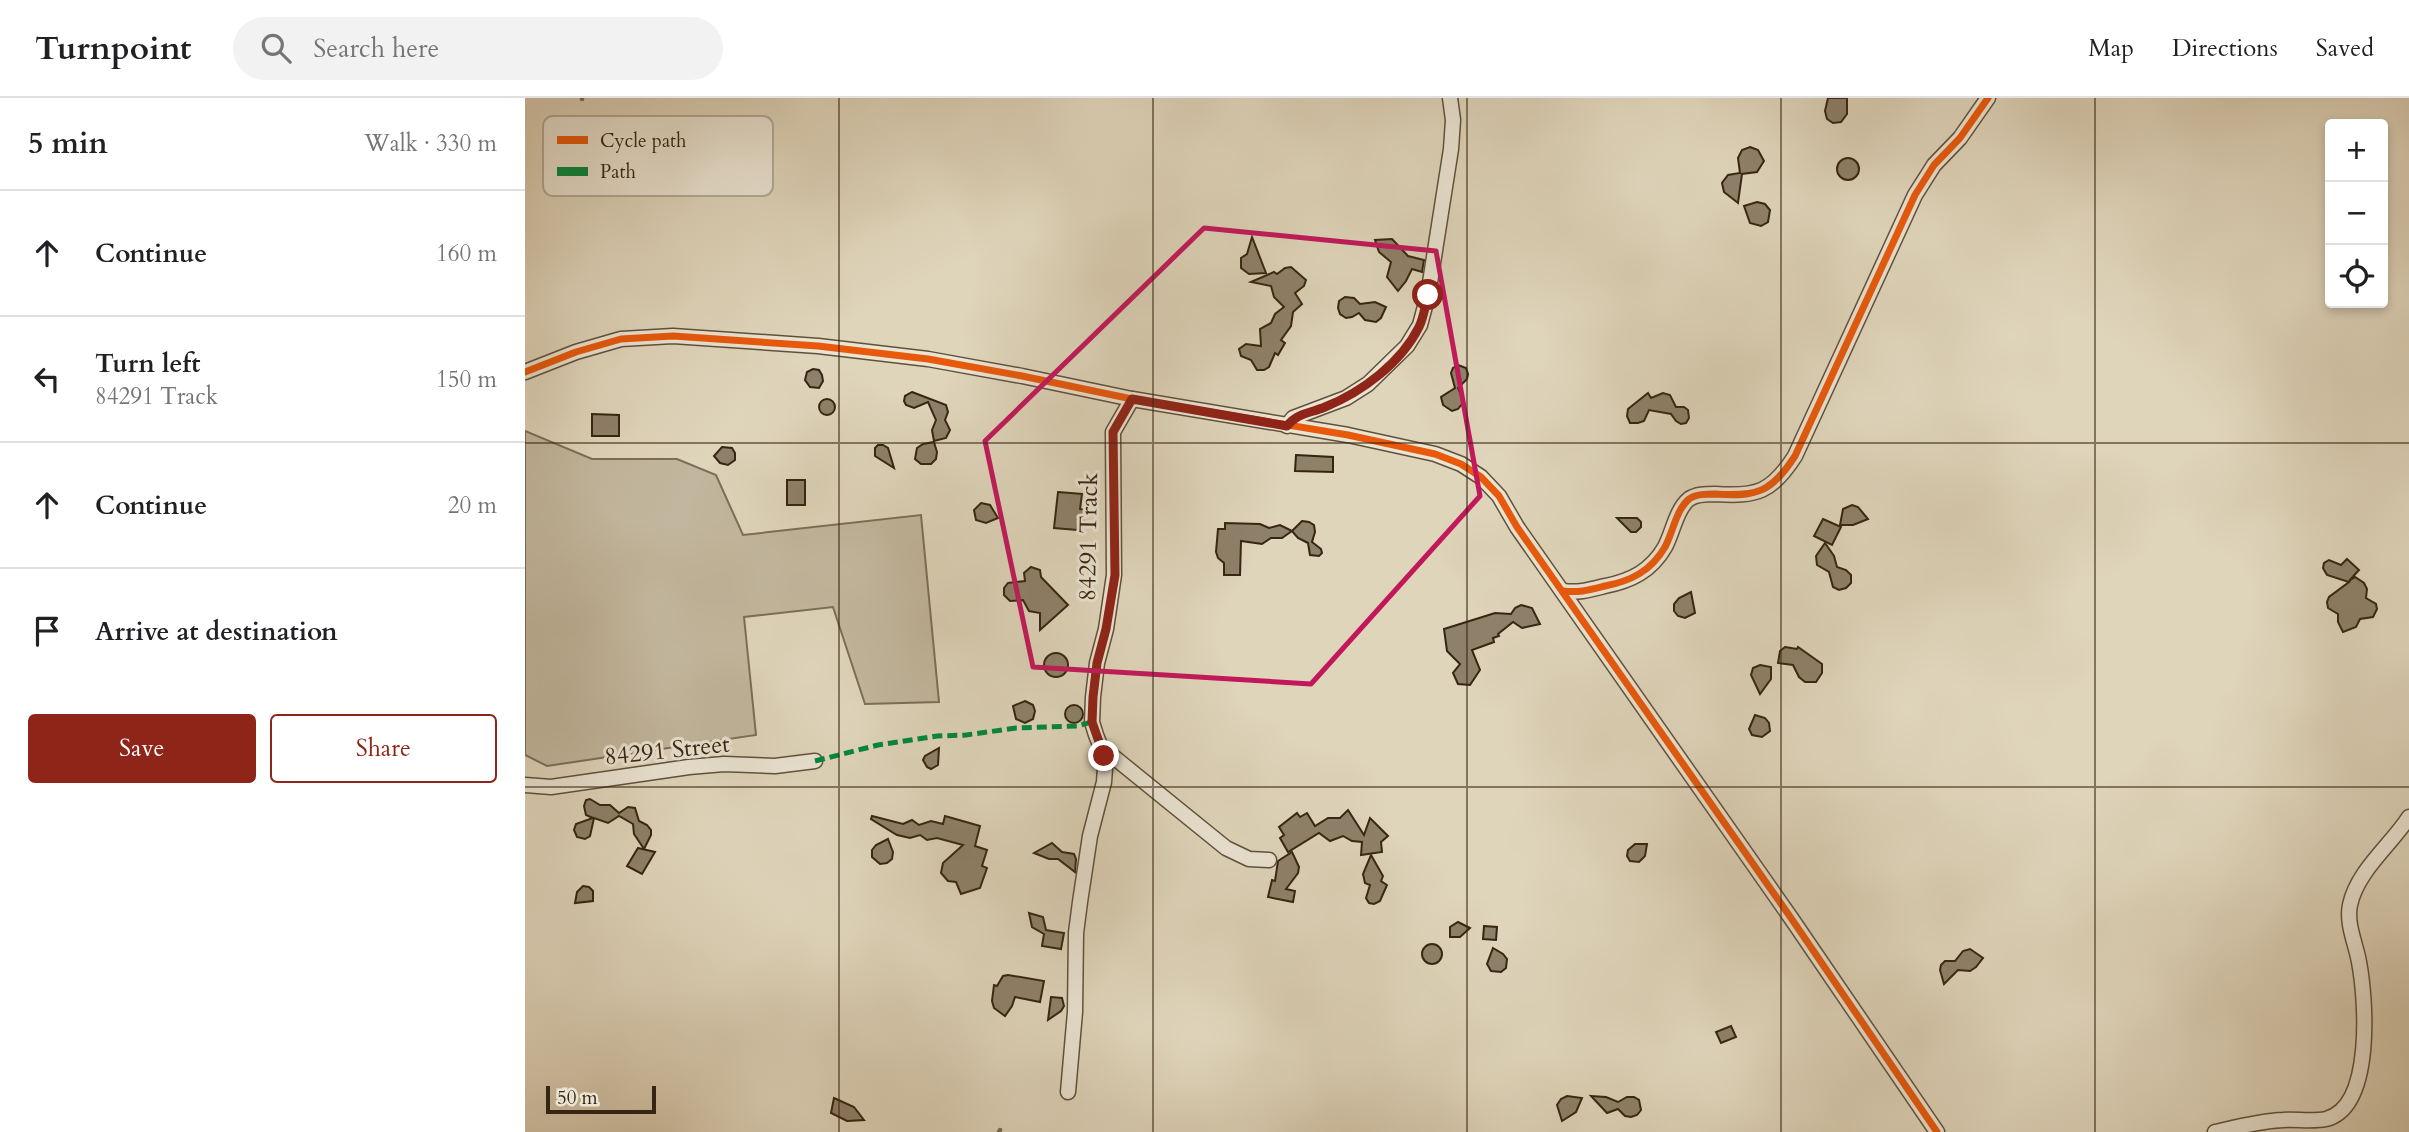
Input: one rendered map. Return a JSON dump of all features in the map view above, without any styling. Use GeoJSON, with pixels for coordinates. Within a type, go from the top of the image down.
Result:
{"type":"FeatureCollection","features":[{"type":"Feature","properties":{"kind":"street"},"geometry":{"type":"LineString","coordinates":[[1287,426],[1293,418],[1346,398],[1368,384],[1407,346],[1420,325],[1428,295],[1451,149],[1453,120],[1450,98]]}},
{"type":"Feature","properties":{"kind":"street"},"geometry":{"type":"LineString","coordinates":[[1563,591],[1577,593],[1592,590],[1631,579],[1644,572],[1664,547],[1682,508],[1690,499],[1698,495],[1749,493],[1771,487],[1783,474],[1795,456],[1915,195],[1934,165],[1960,138],[1989,98]]}},
{"type":"Feature","properties":{"kind":"street"},"geometry":{"type":"LineString","coordinates":[[525,372],[576,352],[621,339],[673,336],[818,346],[928,359],[1132,399],[1393,443],[1461,464],[1481,477],[1499,496],[1517,527],[1937,1132]]}},
{"type":"Feature","properties":{"kind":"street","name":"84291 Track"},"geometry":{"type":"LineString","coordinates":[[1100,745],[1092,722],[1097,663],[1115,575],[1113,432],[1132,399]]}},
{"type":"Feature","properties":{"kind":"street"},"geometry":{"type":"LineString","coordinates":[[1100,745],[1226,848],[1249,859],[1269,860]]}},
{"type":"Feature","properties":{"kind":"street"},"geometry":{"type":"LineString","coordinates":[[1068,1092],[1075,1012],[1076,933],[1090,836],[1104,782],[1105,768],[1100,745]]}},
{"type":"Feature","properties":{"kind":"street","name":"84291 Street"},"geometry":{"type":"LineString","coordinates":[[525,785],[551,787],[724,764],[775,766],[815,761]]}},
{"type":"Feature","properties":{"kind":"street"},"geometry":{"type":"LineString","coordinates":[[2215,1132],[2283,1120],[2327,1118],[2337,1113],[2351,1096],[2362,1067],[2365,1039],[2361,976],[2350,924],[2350,905],[2361,881],[2409,817]]}},
{"type":"Feature","properties":{"kind":"highlighted area"},"geometry":{"type":"Polygon","coordinates":[[[1204,228],[1436,251],[1480,496],[1311,684],[1033,667],[985,441],[1204,228]]]}},
{"type":"Feature","properties":{"kind":"shaded area"},"geometry":{"type":"Polygon","coordinates":[[[525,431],[592,459],[677,459],[716,475],[743,535],[921,515],[939,702],[865,704],[833,607],[744,617],[756,735],[547,766],[525,755],[525,431]]]}},
{"type":"Feature","properties":{"kind":"building"},"geometry":{"type":"Polygon","coordinates":[[[1828,98],[1847,98],[1847,114],[1841,122],[1833,123],[1827,119],[1825,111],[1828,98]]]}},
{"type":"Feature","properties":{"kind":"building"},"geometry":{"type":"Polygon","coordinates":[[[1750,147],[1758,150],[1764,161],[1757,172],[1742,174],[1738,203],[1724,192],[1722,183],[1728,175],[1740,173],[1738,158],[1742,150],[1750,147]]]}},
{"type":"Feature","properties":{"kind":"building"},"geometry":{"type":"Polygon","coordinates":[[[1848,158],[1856,161],[1859,169],[1856,177],[1848,180],[1840,177],[1837,169],[1840,161],[1848,158]]]}},
{"type":"Feature","properties":{"kind":"building"},"geometry":{"type":"Polygon","coordinates":[[[1757,202],[1765,204],[1770,210],[1768,222],[1761,226],[1750,223],[1744,206],[1757,202]]]}},
{"type":"Feature","properties":{"kind":"building"},"geometry":{"type":"Polygon","coordinates":[[[1252,237],[1266,273],[1249,274],[1241,268],[1241,258],[1247,254],[1252,237]]]}},
{"type":"Feature","properties":{"kind":"building"},"geometry":{"type":"Polygon","coordinates":[[[1392,239],[1408,256],[1424,260],[1422,272],[1412,269],[1398,291],[1387,277],[1391,262],[1379,252],[1375,240],[1392,239]]]}},
{"type":"Feature","properties":{"kind":"building"},"geometry":{"type":"Polygon","coordinates":[[[1291,267],[1306,280],[1304,286],[1295,293],[1302,304],[1293,312],[1291,326],[1281,340],[1285,343],[1278,355],[1275,353],[1269,367],[1257,370],[1251,360],[1241,356],[1239,349],[1246,344],[1261,346],[1260,329],[1271,323],[1275,314],[1284,307],[1274,297],[1271,286],[1251,282],[1291,267]]]}},
{"type":"Feature","properties":{"kind":"building"},"geometry":{"type":"Polygon","coordinates":[[[1345,297],[1354,298],[1360,304],[1375,302],[1386,307],[1376,322],[1365,320],[1359,313],[1346,318],[1340,314],[1338,308],[1339,301],[1345,297]]]}},
{"type":"Feature","properties":{"kind":"building"},"geometry":{"type":"Polygon","coordinates":[[[1458,365],[1466,368],[1468,374],[1458,388],[1462,404],[1452,411],[1443,405],[1441,397],[1455,388],[1451,373],[1458,365]]]}},
{"type":"Feature","properties":{"kind":"building"},"geometry":{"type":"Polygon","coordinates":[[[819,370],[822,375],[823,381],[819,388],[810,387],[805,380],[807,372],[819,370]]]}},
{"type":"Feature","properties":{"kind":"building"},"geometry":{"type":"Polygon","coordinates":[[[912,392],[946,405],[948,412],[945,420],[950,430],[946,438],[934,441],[932,430],[936,420],[928,402],[914,408],[906,405],[905,396],[912,392]]]}},
{"type":"Feature","properties":{"kind":"building"},"geometry":{"type":"Polygon","coordinates":[[[1648,393],[1651,398],[1663,393],[1670,395],[1676,407],[1688,410],[1689,418],[1686,423],[1676,421],[1671,414],[1649,410],[1644,421],[1630,423],[1628,409],[1648,393]]]}},
{"type":"Feature","properties":{"kind":"building"},"geometry":{"type":"Polygon","coordinates":[[[824,399],[830,399],[835,407],[833,413],[824,415],[819,410],[819,404],[824,399]]]}},
{"type":"Feature","properties":{"kind":"building"},"geometry":{"type":"Polygon","coordinates":[[[592,414],[619,415],[619,436],[592,436],[592,414]]]}},
{"type":"Feature","properties":{"kind":"building"},"geometry":{"type":"Polygon","coordinates":[[[934,442],[936,459],[931,464],[921,464],[915,459],[917,448],[934,442]]]}},
{"type":"Feature","properties":{"kind":"building"},"geometry":{"type":"Polygon","coordinates":[[[878,445],[888,448],[894,468],[875,456],[875,448],[878,445]]]}},
{"type":"Feature","properties":{"kind":"building"},"geometry":{"type":"Polygon","coordinates":[[[722,447],[732,448],[735,453],[735,460],[728,465],[720,463],[714,456],[722,447]]]}},
{"type":"Feature","properties":{"kind":"building"},"geometry":{"type":"Polygon","coordinates":[[[1296,455],[1333,457],[1333,472],[1295,471],[1296,455]]]}},
{"type":"Feature","properties":{"kind":"building"},"geometry":{"type":"Polygon","coordinates":[[[787,480],[805,480],[805,505],[787,505],[787,480]]]}},
{"type":"Feature","properties":{"kind":"building"},"geometry":{"type":"Polygon","coordinates":[[[1058,492],[1082,494],[1080,509],[1085,510],[1083,524],[1078,523],[1077,530],[1054,528],[1058,492]]]}},
{"type":"Feature","properties":{"kind":"building"},"geometry":{"type":"Polygon","coordinates":[[[981,503],[990,505],[998,518],[986,523],[976,520],[974,510],[981,503]]]}},
{"type":"Feature","properties":{"kind":"building"},"geometry":{"type":"Polygon","coordinates":[[[1852,505],[1858,507],[1868,519],[1853,525],[1840,525],[1843,509],[1852,505]]]}},
{"type":"Feature","properties":{"kind":"building"},"geometry":{"type":"Polygon","coordinates":[[[1617,518],[1637,518],[1641,527],[1636,532],[1631,532],[1617,518]]]}},
{"type":"Feature","properties":{"kind":"building"},"geometry":{"type":"Polygon","coordinates":[[[1823,519],[1841,527],[1832,545],[1814,536],[1823,519]]]}},
{"type":"Feature","properties":{"kind":"building"},"geometry":{"type":"Polygon","coordinates":[[[1302,521],[1314,525],[1312,542],[1322,553],[1319,556],[1310,555],[1308,543],[1292,531],[1302,521]]]}},
{"type":"Feature","properties":{"kind":"building"},"geometry":{"type":"Polygon","coordinates":[[[1225,523],[1260,524],[1269,528],[1280,525],[1292,531],[1282,538],[1271,538],[1262,544],[1241,541],[1240,575],[1224,575],[1224,563],[1216,552],[1218,529],[1225,529],[1225,523]]]}},
{"type":"Feature","properties":{"kind":"building"},"geometry":{"type":"Polygon","coordinates":[[[1825,543],[1834,556],[1837,567],[1851,575],[1851,583],[1846,588],[1839,590],[1833,587],[1829,572],[1817,565],[1816,556],[1825,543]]]}},
{"type":"Feature","properties":{"kind":"building"},"geometry":{"type":"Polygon","coordinates":[[[2347,559],[2359,570],[2349,581],[2355,577],[2364,583],[2367,589],[2366,598],[2376,604],[2377,609],[2373,617],[2360,619],[2356,627],[2343,632],[2338,622],[2338,614],[2328,608],[2327,602],[2329,597],[2349,582],[2327,575],[2323,568],[2324,563],[2329,560],[2341,565],[2347,559]]]}},
{"type":"Feature","properties":{"kind":"building"},"geometry":{"type":"Polygon","coordinates":[[[1031,567],[1040,570],[1041,577],[1068,605],[1040,630],[1040,613],[1029,611],[1023,600],[1010,601],[1004,595],[1004,588],[1008,583],[1025,581],[1024,573],[1031,567]]]}},
{"type":"Feature","properties":{"kind":"building"},"geometry":{"type":"Polygon","coordinates":[[[1691,592],[1695,613],[1685,618],[1678,616],[1674,611],[1674,604],[1691,592]]]}},
{"type":"Feature","properties":{"kind":"building"},"geometry":{"type":"Polygon","coordinates":[[[1521,605],[1532,608],[1540,624],[1522,628],[1513,622],[1498,634],[1499,636],[1493,638],[1494,642],[1472,650],[1480,670],[1470,685],[1458,684],[1453,673],[1460,664],[1447,651],[1444,629],[1495,613],[1511,614],[1521,605]]]}},
{"type":"Feature","properties":{"kind":"building"},"geometry":{"type":"Polygon","coordinates":[[[1785,647],[1798,647],[1822,664],[1822,673],[1816,682],[1805,682],[1793,665],[1778,663],[1780,651],[1785,647]]]}},
{"type":"Feature","properties":{"kind":"building"},"geometry":{"type":"Polygon","coordinates":[[[1056,653],[1065,656],[1068,665],[1065,674],[1056,677],[1047,674],[1044,665],[1047,656],[1056,653]]]}},
{"type":"Feature","properties":{"kind":"building"},"geometry":{"type":"Polygon","coordinates":[[[1760,665],[1771,667],[1771,679],[1760,694],[1751,675],[1753,668],[1760,665]]]}},
{"type":"Feature","properties":{"kind":"building"},"geometry":{"type":"Polygon","coordinates":[[[1025,701],[1033,705],[1035,711],[1033,719],[1025,723],[1016,719],[1013,706],[1025,701]]]}},
{"type":"Feature","properties":{"kind":"building"},"geometry":{"type":"Polygon","coordinates":[[[1074,705],[1080,708],[1083,714],[1080,720],[1074,723],[1068,720],[1065,714],[1068,708],[1074,705]]]}},
{"type":"Feature","properties":{"kind":"building"},"geometry":{"type":"Polygon","coordinates":[[[1755,715],[1765,718],[1769,723],[1770,731],[1762,737],[1752,735],[1749,729],[1755,715]]]}},
{"type":"Feature","properties":{"kind":"building"},"geometry":{"type":"Polygon","coordinates":[[[939,748],[938,765],[931,769],[927,767],[923,760],[925,756],[939,748]]]}},
{"type":"Feature","properties":{"kind":"building"},"geometry":{"type":"Polygon","coordinates":[[[590,799],[600,805],[610,805],[619,813],[628,807],[635,808],[639,821],[651,830],[644,849],[634,834],[633,824],[619,816],[608,823],[594,818],[590,836],[585,839],[577,837],[574,830],[576,824],[593,818],[586,815],[584,806],[586,800],[590,799]]]}},
{"type":"Feature","properties":{"kind":"building"},"geometry":{"type":"Polygon","coordinates":[[[1348,810],[1364,835],[1370,818],[1388,836],[1381,842],[1382,852],[1361,855],[1362,842],[1343,836],[1330,841],[1319,833],[1288,852],[1280,838],[1284,835],[1279,827],[1297,813],[1300,817],[1307,813],[1315,826],[1328,818],[1340,818],[1348,810]]]}},
{"type":"Feature","properties":{"kind":"building"},"geometry":{"type":"Polygon","coordinates":[[[872,816],[903,824],[912,820],[919,825],[931,821],[943,824],[945,816],[980,826],[975,846],[987,850],[982,866],[987,868],[980,888],[961,894],[956,882],[948,881],[941,873],[943,863],[963,845],[937,838],[927,840],[920,835],[910,838],[897,835],[871,819],[872,816]]]}},
{"type":"Feature","properties":{"kind":"building"},"geometry":{"type":"Polygon","coordinates":[[[888,839],[893,852],[892,859],[880,864],[872,857],[872,850],[888,839]]]}},
{"type":"Feature","properties":{"kind":"building"},"geometry":{"type":"Polygon","coordinates":[[[1052,843],[1062,852],[1074,854],[1075,872],[1058,859],[1049,859],[1034,853],[1052,843]]]}},
{"type":"Feature","properties":{"kind":"building"},"geometry":{"type":"Polygon","coordinates":[[[1635,844],[1647,844],[1645,856],[1639,862],[1630,861],[1627,856],[1628,850],[1635,844]]]}},
{"type":"Feature","properties":{"kind":"building"},"geometry":{"type":"Polygon","coordinates":[[[638,848],[655,852],[642,874],[627,866],[638,848]]]}},
{"type":"Feature","properties":{"kind":"building"},"geometry":{"type":"Polygon","coordinates":[[[1292,852],[1299,867],[1298,873],[1286,889],[1295,891],[1293,902],[1268,897],[1272,880],[1275,881],[1278,861],[1292,852]]]}},
{"type":"Feature","properties":{"kind":"building"},"geometry":{"type":"Polygon","coordinates":[[[1371,855],[1383,876],[1381,881],[1387,885],[1380,901],[1374,904],[1369,903],[1366,898],[1370,885],[1365,883],[1363,874],[1371,855]]]}},
{"type":"Feature","properties":{"kind":"building"},"geometry":{"type":"Polygon","coordinates":[[[583,886],[593,891],[593,901],[575,903],[577,892],[583,886]]]}},
{"type":"Feature","properties":{"kind":"building"},"geometry":{"type":"Polygon","coordinates":[[[1029,913],[1043,917],[1046,930],[1064,933],[1061,949],[1042,946],[1044,934],[1032,927],[1029,913]]]}},
{"type":"Feature","properties":{"kind":"building"},"geometry":{"type":"Polygon","coordinates":[[[1458,922],[1470,928],[1460,937],[1450,937],[1450,927],[1458,922]]]}},
{"type":"Feature","properties":{"kind":"building"},"geometry":{"type":"Polygon","coordinates":[[[1484,926],[1497,927],[1496,940],[1483,939],[1484,926]]]}},
{"type":"Feature","properties":{"kind":"building"},"geometry":{"type":"Polygon","coordinates":[[[1428,944],[1436,944],[1442,954],[1436,964],[1428,964],[1422,958],[1422,950],[1428,944]]]}},
{"type":"Feature","properties":{"kind":"building"},"geometry":{"type":"Polygon","coordinates":[[[1493,948],[1507,959],[1506,968],[1501,972],[1491,971],[1487,964],[1493,948]]]}},
{"type":"Feature","properties":{"kind":"building"},"geometry":{"type":"Polygon","coordinates":[[[1970,949],[1983,958],[1970,971],[1958,970],[1944,984],[1941,965],[1945,961],[1955,961],[1963,951],[1970,949]]]}},
{"type":"Feature","properties":{"kind":"building"},"geometry":{"type":"Polygon","coordinates":[[[1003,976],[1044,981],[1040,1002],[1015,997],[1005,1016],[994,1008],[994,985],[997,986],[1003,976]]]}},
{"type":"Feature","properties":{"kind":"building"},"geometry":{"type":"Polygon","coordinates":[[[1051,997],[1062,998],[1064,1006],[1048,1020],[1051,997]]]}},
{"type":"Feature","properties":{"kind":"building"},"geometry":{"type":"Polygon","coordinates":[[[1731,1026],[1736,1037],[1721,1043],[1716,1032],[1731,1026]]]}},
{"type":"Feature","properties":{"kind":"building"},"geometry":{"type":"Polygon","coordinates":[[[1567,1096],[1582,1098],[1576,1112],[1562,1121],[1557,1105],[1567,1096]]]}},
{"type":"Feature","properties":{"kind":"building"},"geometry":{"type":"Polygon","coordinates":[[[1591,1096],[1606,1097],[1618,1102],[1634,1097],[1639,1100],[1641,1110],[1631,1117],[1625,1116],[1618,1109],[1607,1113],[1591,1096]]]}},
{"type":"Feature","properties":{"kind":"building"},"geometry":{"type":"Polygon","coordinates":[[[834,1098],[854,1107],[864,1120],[847,1121],[831,1113],[834,1098]]]}},
{"type":"Feature","properties":{"kind":"marked path"},"geometry":{"type":"LineString","coordinates":[[815,761],[878,745],[937,736],[1016,728],[1077,726],[1092,722]]}},
{"type":"Feature","properties":{"kind":"cycle path"},"geometry":{"type":"LineString","coordinates":[[1563,591],[1584,591],[1614,584],[1647,569],[1665,547],[1681,509],[1692,497],[1705,494],[1753,493],[1779,478],[1795,456],[1915,195],[1934,165],[1960,138],[1988,98]]}},
{"type":"Feature","properties":{"kind":"cycle path"},"geometry":{"type":"LineString","coordinates":[[525,372],[576,352],[621,339],[673,336],[818,346],[928,359],[1132,399],[1348,435],[1435,454],[1461,464],[1481,477],[1499,496],[1517,527],[1791,918],[1937,1132]]}},
{"type":"Feature","properties":{"kind":"route"},"geometry":{"type":"LineString","coordinates":[[1104,756],[1092,722],[1097,663],[1115,575],[1113,432],[1132,399],[1287,426],[1293,418],[1346,398],[1368,384],[1391,363],[1407,346],[1420,325],[1428,295]]}}]}
